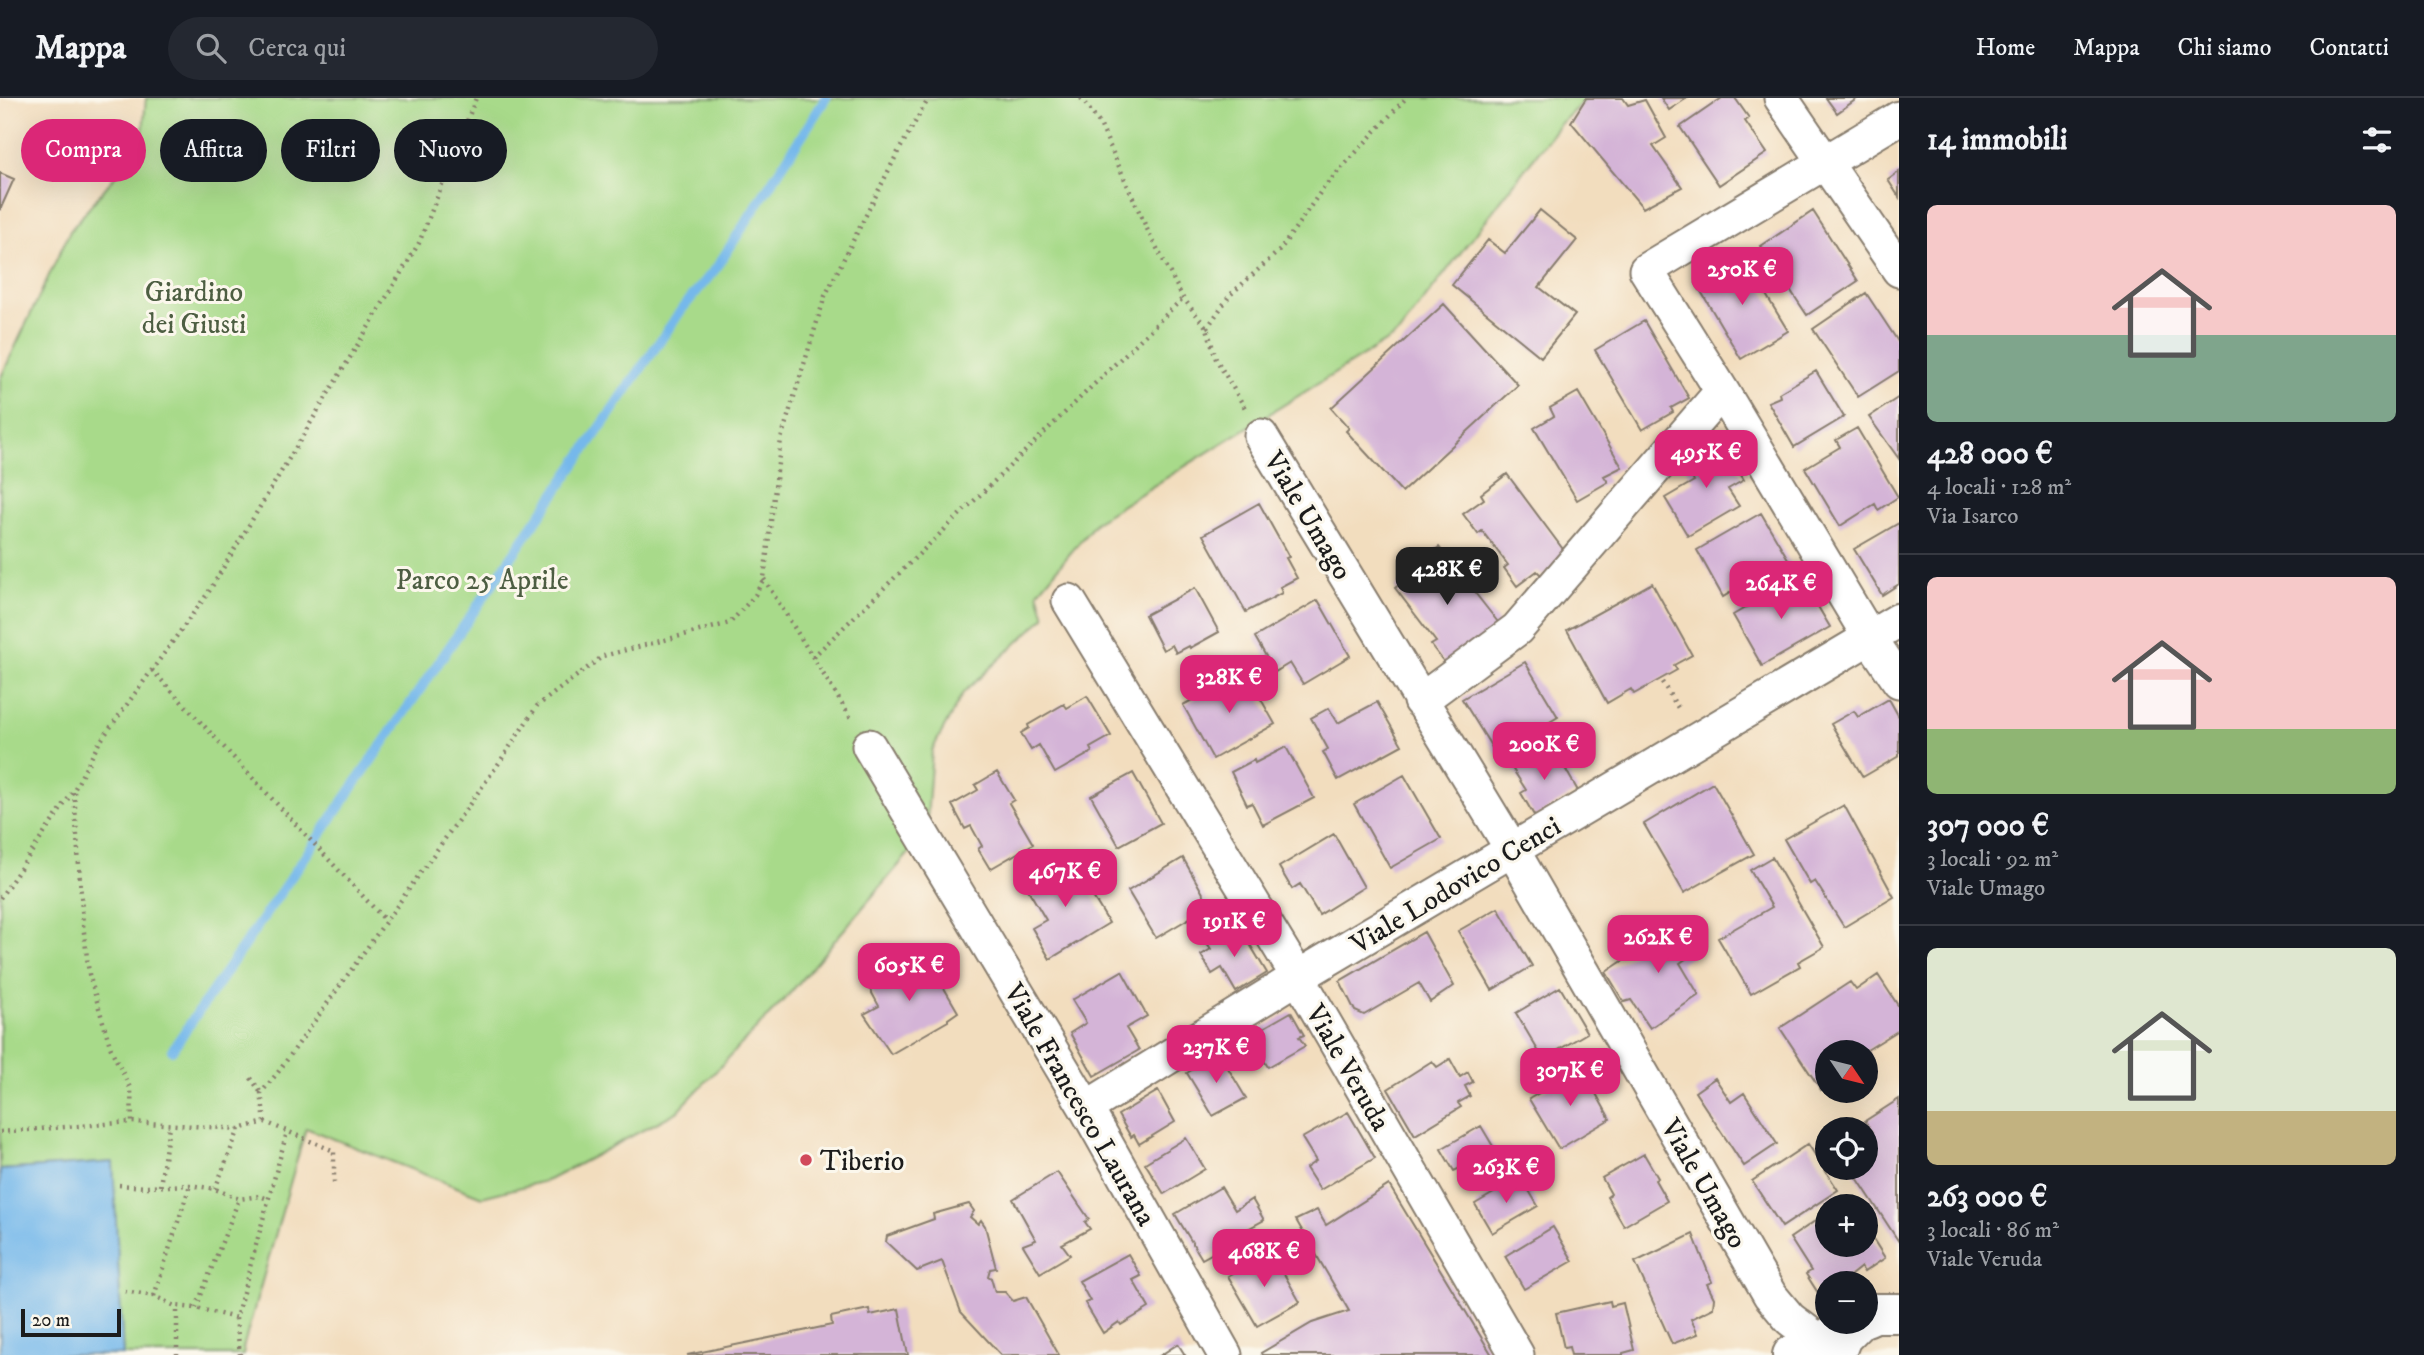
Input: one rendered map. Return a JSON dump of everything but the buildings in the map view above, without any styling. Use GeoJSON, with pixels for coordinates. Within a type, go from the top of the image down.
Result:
{"type":"FeatureCollection","features":[{"type":"Feature","properties":{"kind":"street"},"geometry":{"type":"LineString","coordinates":[[1781,98],[1899,270]]}},
{"type":"Feature","properties":{"kind":"street"},"geometry":{"type":"LineString","coordinates":[[1899,118],[1646,271],[1899,681]]}},
{"type":"Feature","properties":{"kind":"street"},"geometry":{"type":"LineString","coordinates":[[1420,701],[1517,629],[1722,391]]}},
{"type":"Feature","properties":{"kind":"street","name":"Viale Umago"},"geometry":{"type":"LineString","coordinates":[[1261,436],[1513,851],[1770,1295],[1790,1319],[1815,1322]]}},
{"type":"Feature","properties":{"kind":"street","name":"Viale Veruda"},"geometry":{"type":"LineString","coordinates":[[1069,601],[1298,977],[1517,1355]]}},
{"type":"Feature","properties":{"kind":"street","name":"Viale Lodovico Cenci"},"geometry":{"type":"LineString","coordinates":[[1086,1108],[1298,977],[1899,620]]}},
{"type":"Feature","properties":{"kind":"street","name":"Viale Francesco Laurana"},"geometry":{"type":"LineString","coordinates":[[869,746],[1086,1108],[1225,1355]]}},
{"type":"Feature","properties":{"kind":"path"},"geometry":{"type":"LineString","coordinates":[[0,898],[74,790],[99,743],[208,593],[419,243],[477,98]]}},
{"type":"Feature","properties":{"kind":"path"},"geometry":{"type":"LineString","coordinates":[[261,1093],[499,763],[537,706],[603,656],[730,623],[755,595],[764,578],[780,439],[825,296],[898,152],[929,98]]}},
{"type":"Feature","properties":{"kind":"path"},"geometry":{"type":"LineString","coordinates":[[1081,98],[1100,124],[1147,229],[1184,298],[1208,328],[1216,359],[1261,436]]}},
{"type":"Feature","properties":{"kind":"path"},"geometry":{"type":"LineString","coordinates":[[1208,328],[1230,295],[1280,250],[1324,187],[1406,98]]}},
{"type":"Feature","properties":{"kind":"path"},"geometry":{"type":"LineString","coordinates":[[813,657],[1184,298]]}},
{"type":"Feature","properties":{"kind":"path"},"geometry":{"type":"LineString","coordinates":[[764,578],[869,746]]}},
{"type":"Feature","properties":{"kind":"path"},"geometry":{"type":"LineString","coordinates":[[152,670],[386,921]]}},
{"type":"Feature","properties":{"kind":"path"},"geometry":{"type":"LineString","coordinates":[[1662,682],[1685,717]]}},
{"type":"Feature","properties":{"kind":"path"},"geometry":{"type":"LineString","coordinates":[[74,790],[89,974],[111,1049],[131,1090],[132,1122]]}},
{"type":"Feature","properties":{"kind":"path"},"geometry":{"type":"LineString","coordinates":[[251,1078],[261,1093],[265,1122]]}},
{"type":"Feature","properties":{"kind":"path"},"geometry":{"type":"LineString","coordinates":[[0,1132],[132,1122],[239,1129],[265,1122],[334,1151],[334,1184]]}},
{"type":"Feature","properties":{"kind":"path"},"geometry":{"type":"LineString","coordinates":[[160,1186],[169,1126]]}},
{"type":"Feature","properties":{"kind":"path"},"geometry":{"type":"LineString","coordinates":[[215,1189],[239,1129]]}},
{"type":"Feature","properties":{"kind":"path"},"geometry":{"type":"LineString","coordinates":[[240,1355],[236,1318],[287,1132]]}},
{"type":"Feature","properties":{"kind":"path"},"geometry":{"type":"LineString","coordinates":[[119,1185],[190,1185],[215,1189],[239,1199],[260,1196],[268,1199]]}},
{"type":"Feature","properties":{"kind":"path"},"geometry":{"type":"LineString","coordinates":[[154,1296],[190,1185]]}},
{"type":"Feature","properties":{"kind":"path"},"geometry":{"type":"LineString","coordinates":[[196,1308],[239,1199]]}},
{"type":"Feature","properties":{"kind":"path"},"geometry":{"type":"LineString","coordinates":[[125,1290],[154,1296],[177,1306],[236,1318]]}},
{"type":"Feature","properties":{"kind":"path"},"geometry":{"type":"LineString","coordinates":[[177,1306],[177,1355]]}},
{"type":"Feature","properties":{"kind":"green space","name":"Parco 25 Aprile"},"geometry":{"type":"Polygon","coordinates":[[[146,98],[1587,98],[1559,125],[1398,334],[1097,521],[1038,592],[1045,617],[963,693],[932,750],[926,833],[791,992],[677,1112],[549,1180],[482,1197],[306,1128],[243,1348],[244,1355],[123,1355],[112,1162],[0,1170],[0,379],[70,231],[110,182],[146,182],[146,98]]]}},
{"type":"Feature","properties":{"kind":"water"},"geometry":{"type":"Polygon","coordinates":[[[113,1162],[123,1355],[0,1355],[0,1170],[113,1162]]]}},
{"type":"Feature","properties":{"kind":"waterway"},"geometry":{"type":"LineString","coordinates":[[172,1050],[682,309],[717,267],[826,98]]}},
{"type":"Feature","properties":{"kind":"place","name":"Tiberio"},"geometry":{"type":"Point","coordinates":[806,1160]}},
{"type":"Feature","properties":{"kind":"park label","name":"Giardino dei Giusti"},"geometry":{"type":"Point","coordinates":[194,307]}}]}
